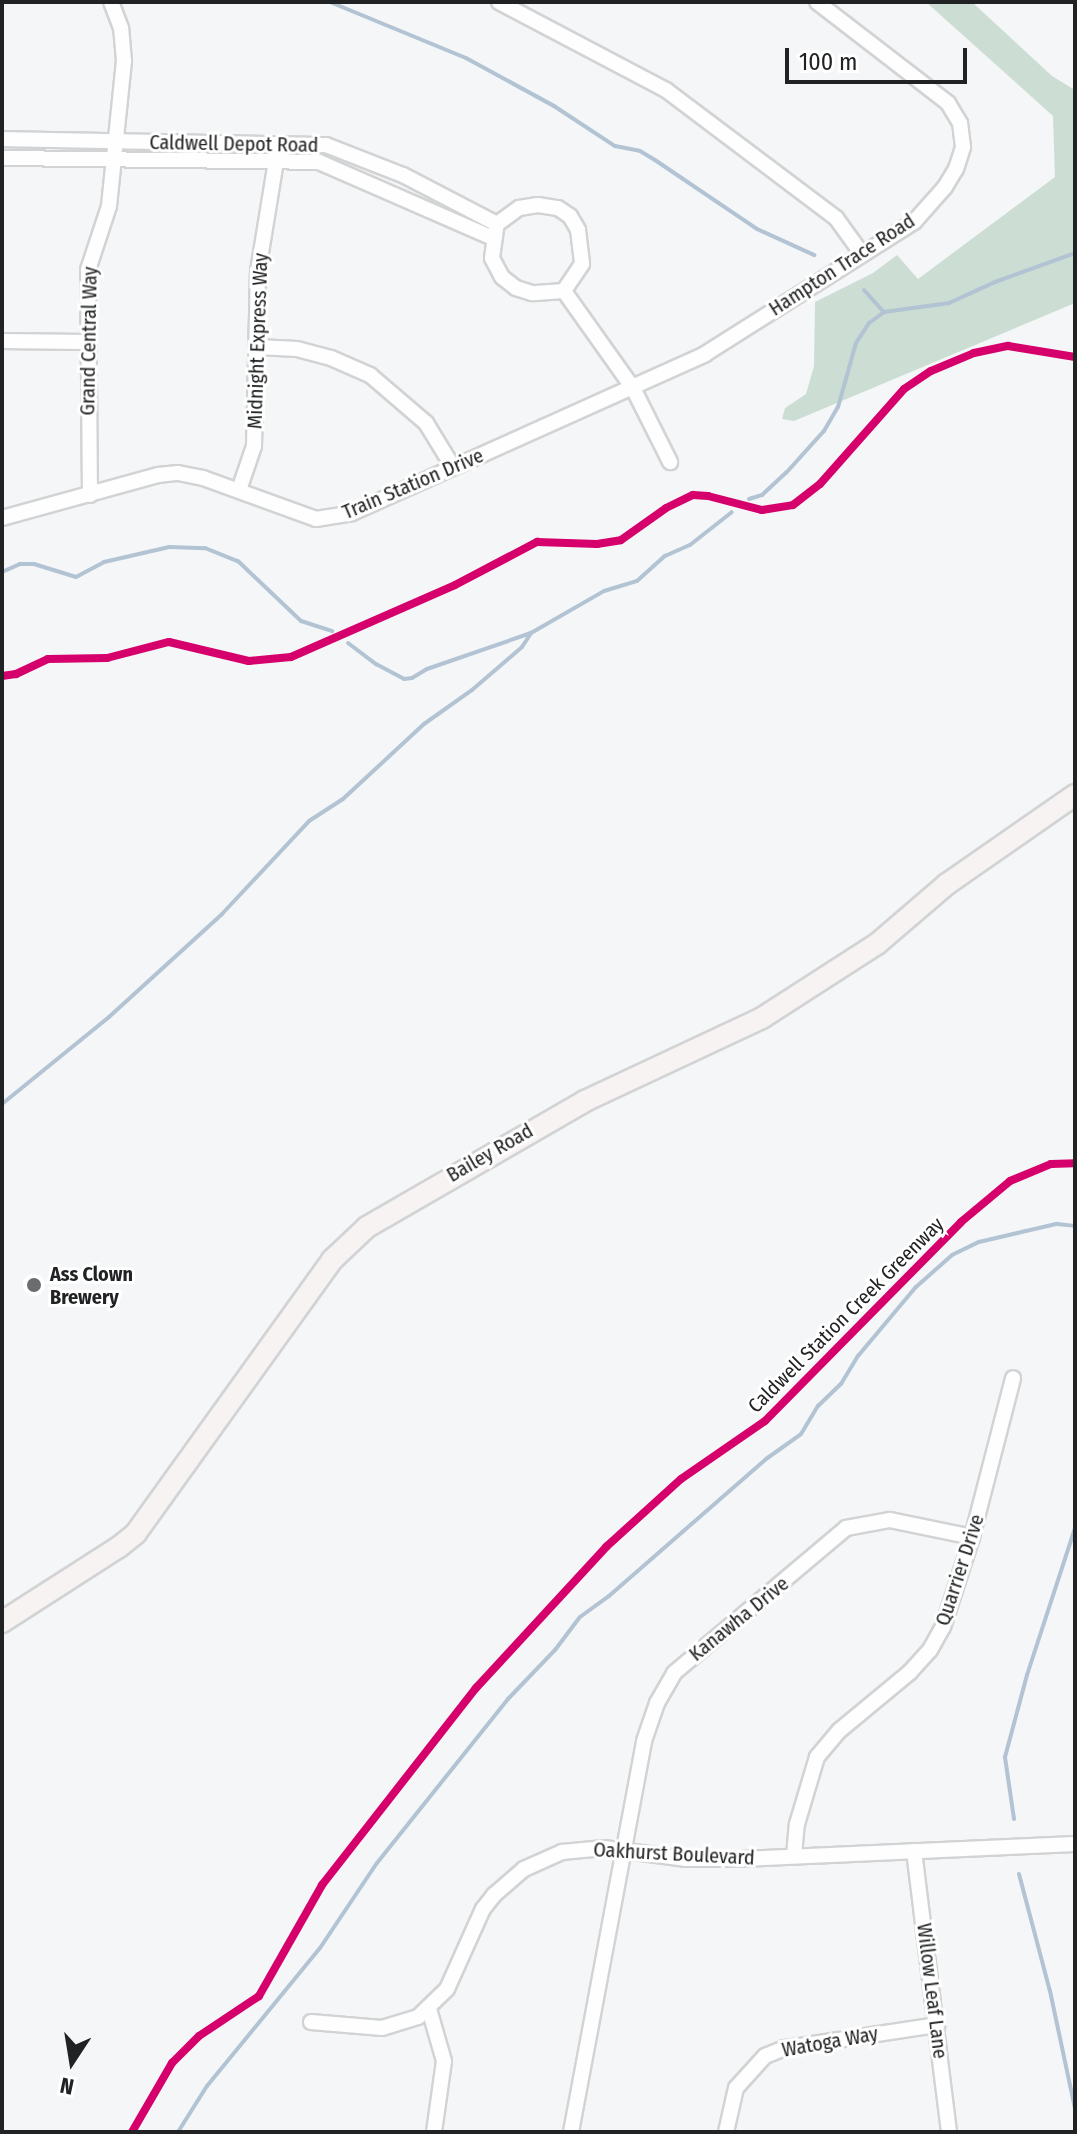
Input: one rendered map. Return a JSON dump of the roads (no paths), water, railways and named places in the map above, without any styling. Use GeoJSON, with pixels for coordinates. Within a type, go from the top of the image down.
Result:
{"type":"FeatureCollection","features":[{"type":"Feature","properties":{"kind":"street","name":"Grand Central Way"},"geometry":{"type":"LineString","coordinates":[[90,495],[86,342],[88,270],[109,206],[124,61],[121,28],[111,2]]}},
{"type":"Feature","properties":{"kind":"street"},"geometry":{"type":"LineString","coordinates":[[499,2],[666,90],[836,218],[862,254]]}},
{"type":"Feature","properties":{"kind":"street","name":"Hampton Trace Road"},"geometry":{"type":"LineString","coordinates":[[633,388],[705,354],[914,222],[945,187],[963,147],[960,123],[948,103],[817,2]]}},
{"type":"Feature","properties":{"kind":"street","name":"Caldwell Depot Road"},"geometry":{"type":"LineString","coordinates":[[2,139],[326,145],[349,152],[495,231]]}},
{"type":"Feature","properties":{"kind":"street","name":"Midnight Express Way"},"geometry":{"type":"LineString","coordinates":[[239,490],[254,446],[258,271],[279,142]]}},
{"type":"Feature","properties":{"kind":"street","name":"Caldwell Depot Road"},"geometry":{"type":"LineString","coordinates":[[2,158],[319,162],[495,231]]}},
{"type":"Feature","properties":{"kind":"street"},"geometry":{"type":"LineString","coordinates":[[538,205],[558,208],[570,216],[583,248],[582,264],[564,291],[532,293],[516,288],[502,277],[492,258],[495,231],[519,208],[538,205]]}},
{"type":"Feature","properties":{"kind":"street"},"geometry":{"type":"LineString","coordinates":[[564,291],[633,388],[670,462]]}},
{"type":"Feature","properties":{"kind":"street"},"geometry":{"type":"LineString","coordinates":[[2,341],[86,342]]}},
{"type":"Feature","properties":{"kind":"street"},"geometry":{"type":"LineString","coordinates":[[257,347],[319,355],[370,375],[426,423],[453,467]]}},
{"type":"Feature","properties":{"kind":"street","name":"Train Station Drive"},"geometry":{"type":"LineString","coordinates":[[2,518],[158,475],[178,473],[239,490],[296,514],[316,519],[334,517],[633,388]]}},
{"type":"Feature","properties":{"kind":"street","name":"Bailey Road"},"geometry":{"type":"LineString","coordinates":[[2,1622],[136,1533],[332,1260],[367,1227],[585,1101],[774,1011],[877,944],[947,884],[1075,795]]}},
{"type":"Feature","properties":{"kind":"street","name":"Quarrier Drive"},"geometry":{"type":"LineString","coordinates":[[794,1856],[797,1824],[817,1757],[840,1730],[930,1650],[952,1606],[1013,1378]]}},
{"type":"Feature","properties":{"kind":"street","name":"Kanawha Drive"},"geometry":{"type":"LineString","coordinates":[[571,2132],[644,1741],[657,1703],[674,1673],[715,1634],[787,1580],[846,1528],[890,1520],[972,1537]]}},
{"type":"Feature","properties":{"kind":"street","name":"Oakhurst Boulevard"},"geometry":{"type":"LineString","coordinates":[[429,2009],[447,1989],[483,1909],[508,1882],[534,1863],[562,1852],[625,1850],[686,1859],[1075,1844]]}},
{"type":"Feature","properties":{"kind":"street","name":"Willow Leaf Lane"},"geometry":{"type":"LineString","coordinates":[[914,1851],[949,2132]]}},
{"type":"Feature","properties":{"kind":"street"},"geometry":{"type":"LineString","coordinates":[[311,2022],[382,2028],[418,2017],[429,2009],[444,2061],[434,2132]]}},
{"type":"Feature","properties":{"kind":"street","name":"Watoga Way"},"geometry":{"type":"LineString","coordinates":[[726,2132],[736,2088],[765,2056],[785,2048],[937,2025]]}},
{"type":"Feature","properties":{"kind":"waterway"},"geometry":{"type":"LineString","coordinates":[[330,2],[466,58],[554,106],[615,146],[640,151],[757,229],[814,255]]}},
{"type":"Feature","properties":{"kind":"waterway"},"geometry":{"type":"LineString","coordinates":[[749,499],[762,495],[824,431],[838,407],[856,343],[869,323],[884,312],[949,303],[995,282],[1075,253]]}},
{"type":"Feature","properties":{"kind":"waterway"},"geometry":{"type":"LineString","coordinates":[[864,290],[884,312]]}},
{"type":"Feature","properties":{"kind":"waterway"},"geometry":{"type":"LineString","coordinates":[[348,643],[376,664],[404,679],[412,678],[427,669],[531,633],[604,591],[637,581],[665,556],[690,545],[732,512]]}},
{"type":"Feature","properties":{"kind":"waterway"},"geometry":{"type":"LineString","coordinates":[[2,572],[20,564],[34,564],[76,577],[104,562],[169,547],[205,548],[238,561],[301,621],[332,631]]}},
{"type":"Feature","properties":{"kind":"waterway"},"geometry":{"type":"LineString","coordinates":[[2,1104],[109,1017],[222,914],[309,821],[343,799],[424,724],[472,690],[522,647],[531,633]]}},
{"type":"Feature","properties":{"kind":"waterway"},"geometry":{"type":"LineString","coordinates":[[178,2132],[207,2086],[320,1948],[377,1863],[508,1699],[555,1650],[580,1617],[609,1596],[766,1459],[801,1434],[818,1406],[841,1384],[858,1356],[916,1287],[952,1255],[979,1242],[1057,1224],[1075,1226]]}},
{"type":"Feature","properties":{"kind":"waterway"},"geometry":{"type":"LineString","coordinates":[[1014,1819],[1005,1757],[1027,1675],[1075,1528]]}},
{"type":"Feature","properties":{"kind":"waterway"},"geometry":{"type":"LineString","coordinates":[[1019,1874],[1050,1991],[1075,2109]]}},
{"type":"Feature","properties":{"kind":"place","name":"Ass Clown Brewery"},"geometry":{"type":"Point","coordinates":[34,1285]}}]}
